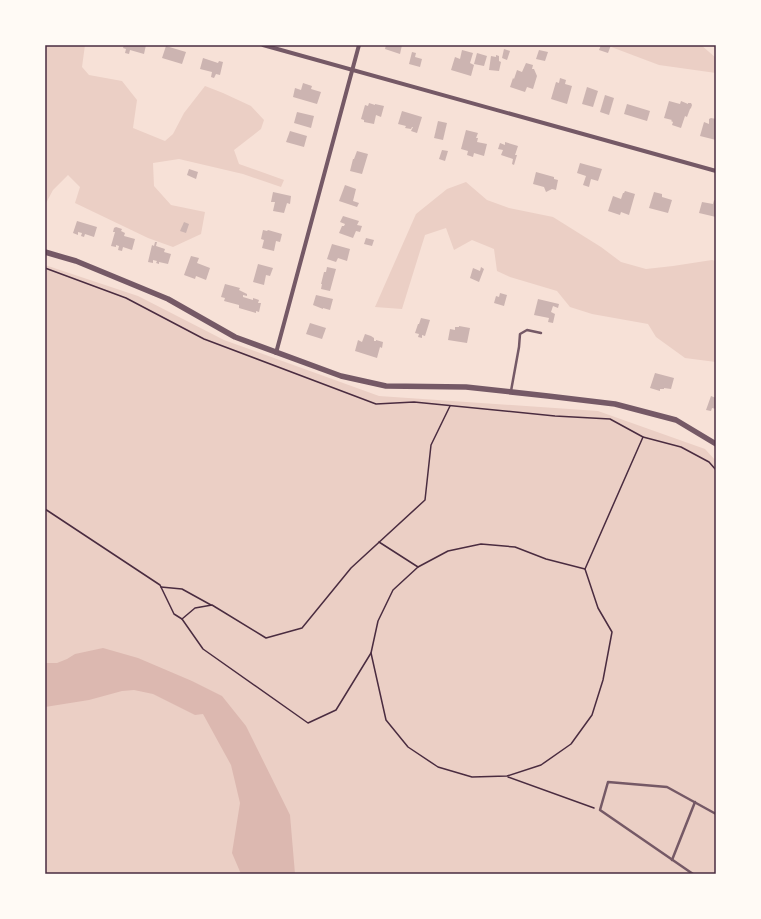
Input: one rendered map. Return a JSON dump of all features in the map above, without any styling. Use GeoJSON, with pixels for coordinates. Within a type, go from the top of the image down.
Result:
{"type":"FeatureCollection","features":[{"type":"Feature","properties":{"kind":"street"},"geometry":{"type":"LineString","coordinates":[[263,45],[716,171]]}},
{"type":"Feature","properties":{"kind":"street"},"geometry":{"type":"LineString","coordinates":[[276,353],[359,45]]}},
{"type":"Feature","properties":{"kind":"street"},"geometry":{"type":"LineString","coordinates":[[45,252],[76,261],[168,299],[235,337],[341,376],[386,386],[466,387],[615,404],[676,420],[716,444]]}},
{"type":"Feature","properties":{"kind":"lane"},"geometry":{"type":"LineString","coordinates":[[511,392],[520,334],[527,330],[542,333]]}},
{"type":"Feature","properties":{"kind":"lane"},"geometry":{"type":"LineString","coordinates":[[693,874],[600,810],[608,782],[667,787],[716,814]]}},
{"type":"Feature","properties":{"kind":"lane"},"geometry":{"type":"LineString","coordinates":[[672,860],[695,802]]}},
{"type":"Feature","properties":{"kind":"path"},"geometry":{"type":"LineString","coordinates":[[161,587],[182,588],[266,638],[302,628],[350,568],[425,500],[431,445],[450,405]]}},
{"type":"Feature","properties":{"kind":"path"},"geometry":{"type":"LineString","coordinates":[[371,654],[386,720],[408,747],[438,767],[472,777],[507,776],[541,765],[571,744],[592,715],[603,680],[612,632],[598,608],[585,569],[643,437]]}},
{"type":"Feature","properties":{"kind":"path"},"geometry":{"type":"LineString","coordinates":[[45,509],[160,585],[174,614],[182,619],[203,650],[308,723],[336,710],[371,654],[378,621],[393,590],[418,567],[448,551],[481,544],[515,547],[546,559],[585,569]]}},
{"type":"Feature","properties":{"kind":"path"},"geometry":{"type":"LineString","coordinates":[[379,542],[418,567]]}},
{"type":"Feature","properties":{"kind":"path"},"geometry":{"type":"LineString","coordinates":[[182,619],[195,608],[212,605]]}},
{"type":"Feature","properties":{"kind":"path"},"geometry":{"type":"LineString","coordinates":[[507,776],[600,810]]}},
{"type":"Feature","properties":{"kind":"shaded area"},"geometry":{"type":"Polygon","coordinates":[[[45,45],[85,45],[82,67],[89,75],[122,81],[137,100],[133,128],[165,141],[173,134],[184,113],[205,86],[251,106],[264,120],[261,129],[234,150],[239,164],[284,180],[281,187],[243,174],[179,159],[153,163],[154,186],[171,205],[205,212],[201,234],[173,247],[148,238],[75,203],[80,187],[68,175],[53,190],[45,205],[45,45]]]}},
{"type":"Feature","properties":{"kind":"shaded area"},"geometry":{"type":"Polygon","coordinates":[[[606,45],[701,45],[716,58],[716,73],[659,65],[606,45]]]}},
{"type":"Feature","properties":{"kind":"shaded area"},"geometry":{"type":"Polygon","coordinates":[[[466,182],[487,200],[509,208],[553,217],[601,247],[621,262],[646,269],[712,260],[716,261],[716,362],[685,358],[656,337],[648,324],[592,314],[570,307],[557,291],[510,277],[497,271],[494,249],[472,240],[454,250],[446,228],[425,235],[402,309],[375,307],[416,214],[447,189],[466,182]]]}},
{"type":"Feature","properties":{"kind":"shaded area"},"geometry":{"type":"Polygon","coordinates":[[[45,265],[138,296],[224,340],[379,396],[598,411],[705,449],[716,461],[716,874],[45,874],[45,265]]]}},
{"type":"Feature","properties":{"kind":"shaded area"},"geometry":{"type":"Polygon","coordinates":[[[103,648],[138,658],[192,681],[222,696],[246,726],[290,815],[295,874],[241,874],[232,853],[240,803],[231,765],[203,714],[195,715],[153,694],[134,690],[122,691],[89,700],[45,707],[45,663],[57,663],[75,654],[103,648]]]}},
{"type":"Feature","properties":{"kind":"building"},"geometry":{"type":"Polygon","coordinates":[[[124,45],[146,45],[144,54],[130,50],[129,54],[125,53],[126,49],[123,48],[124,45]]]}},
{"type":"Feature","properties":{"kind":"building"},"geometry":{"type":"Polygon","coordinates":[[[386,45],[402,45],[400,54],[385,49],[386,45]]]}},
{"type":"Feature","properties":{"kind":"building"},"geometry":{"type":"Polygon","coordinates":[[[601,45],[611,45],[608,53],[599,50],[601,45]]]}},
{"type":"Feature","properties":{"kind":"building"},"geometry":{"type":"Polygon","coordinates":[[[166,46],[186,52],[182,64],[162,58],[166,46]]]}},
{"type":"Feature","properties":{"kind":"building"},"geometry":{"type":"Polygon","coordinates":[[[504,49],[510,51],[507,60],[502,58],[504,49]]]}},
{"type":"Feature","properties":{"kind":"building"},"geometry":{"type":"Polygon","coordinates":[[[462,50],[473,53],[470,63],[474,65],[471,76],[451,70],[455,57],[460,59],[462,50]]]}},
{"type":"Feature","properties":{"kind":"building"},"geometry":{"type":"Polygon","coordinates":[[[539,50],[548,52],[545,61],[536,59],[539,50]]]}},
{"type":"Feature","properties":{"kind":"building"},"geometry":{"type":"Polygon","coordinates":[[[412,52],[416,53],[415,57],[422,59],[420,67],[409,64],[412,52]]]}},
{"type":"Feature","properties":{"kind":"building"},"geometry":{"type":"Polygon","coordinates":[[[477,53],[487,56],[484,66],[474,64],[477,53]]]}},
{"type":"Feature","properties":{"kind":"building"},"geometry":{"type":"Polygon","coordinates":[[[496,55],[499,56],[499,61],[501,62],[499,71],[489,70],[491,56],[496,57],[496,55]]]}},
{"type":"Feature","properties":{"kind":"building"},"geometry":{"type":"Polygon","coordinates":[[[203,58],[218,63],[219,61],[223,62],[220,75],[216,74],[214,78],[211,77],[212,72],[200,69],[203,58]]]}},
{"type":"Feature","properties":{"kind":"building"},"geometry":{"type":"Polygon","coordinates":[[[526,63],[533,65],[532,69],[534,69],[537,76],[533,89],[527,87],[525,92],[510,87],[517,70],[522,72],[526,63]]]}},
{"type":"Feature","properties":{"kind":"building"},"geometry":{"type":"Polygon","coordinates":[[[560,78],[566,80],[565,84],[572,86],[567,104],[551,99],[556,82],[559,83],[560,78]]]}},
{"type":"Feature","properties":{"kind":"building"},"geometry":{"type":"Polygon","coordinates":[[[303,83],[312,86],[311,89],[321,92],[317,104],[293,97],[295,88],[301,90],[303,83]]]}},
{"type":"Feature","properties":{"kind":"building"},"geometry":{"type":"Polygon","coordinates":[[[587,87],[598,91],[593,107],[582,104],[587,87]]]}},
{"type":"Feature","properties":{"kind":"building"},"geometry":{"type":"Polygon","coordinates":[[[605,95],[614,98],[609,115],[600,112],[605,95]]]}},
{"type":"Feature","properties":{"kind":"building"},"geometry":{"type":"Polygon","coordinates":[[[669,101],[680,104],[681,101],[688,104],[691,103],[692,105],[687,117],[685,116],[681,128],[672,125],[672,120],[664,118],[669,101]]]}},
{"type":"Feature","properties":{"kind":"building"},"geometry":{"type":"Polygon","coordinates":[[[369,103],[384,106],[381,117],[376,115],[374,124],[364,122],[364,120],[361,119],[365,105],[368,106],[369,103]]]}},
{"type":"Feature","properties":{"kind":"building"},"geometry":{"type":"Polygon","coordinates":[[[627,104],[650,111],[647,121],[624,114],[627,104]]]}},
{"type":"Feature","properties":{"kind":"building"},"geometry":{"type":"Polygon","coordinates":[[[402,111],[422,117],[417,133],[411,131],[413,127],[411,129],[405,128],[406,126],[398,124],[402,111]]]}},
{"type":"Feature","properties":{"kind":"building"},"geometry":{"type":"Polygon","coordinates":[[[297,112],[314,116],[311,128],[294,123],[297,112]]]}},
{"type":"Feature","properties":{"kind":"building"},"geometry":{"type":"Polygon","coordinates":[[[709,119],[716,119],[716,140],[700,136],[704,122],[709,124],[709,119]]]}},
{"type":"Feature","properties":{"kind":"building"},"geometry":{"type":"Polygon","coordinates":[[[438,121],[447,123],[443,140],[434,138],[438,121]]]}},
{"type":"Feature","properties":{"kind":"building"},"geometry":{"type":"Polygon","coordinates":[[[466,130],[478,133],[476,138],[478,138],[477,142],[487,144],[484,156],[474,153],[473,157],[467,155],[468,151],[461,149],[466,130]]]}},
{"type":"Feature","properties":{"kind":"building"},"geometry":{"type":"Polygon","coordinates":[[[290,131],[307,136],[304,147],[286,142],[290,131]]]}},
{"type":"Feature","properties":{"kind":"building"},"geometry":{"type":"Polygon","coordinates":[[[505,142],[518,146],[514,165],[512,164],[513,159],[501,155],[503,150],[498,149],[500,143],[505,145],[505,142]]]}},
{"type":"Feature","properties":{"kind":"building"},"geometry":{"type":"Polygon","coordinates":[[[442,150],[448,151],[445,161],[439,159],[442,150]]]}},
{"type":"Feature","properties":{"kind":"building"},"geometry":{"type":"Polygon","coordinates":[[[357,151],[368,154],[362,174],[350,171],[357,151]]]}},
{"type":"Feature","properties":{"kind":"building"},"geometry":{"type":"Polygon","coordinates":[[[580,163],[602,169],[598,181],[591,179],[589,187],[583,185],[586,176],[577,173],[580,163]]]}},
{"type":"Feature","properties":{"kind":"building"},"geometry":{"type":"Polygon","coordinates":[[[189,169],[198,172],[196,179],[187,175],[189,169]]]}},
{"type":"Feature","properties":{"kind":"building"},"geometry":{"type":"Polygon","coordinates":[[[536,172],[554,177],[554,179],[558,180],[556,190],[552,189],[546,192],[544,187],[533,184],[536,172]]]}},
{"type":"Feature","properties":{"kind":"building"},"geometry":{"type":"Polygon","coordinates":[[[345,185],[356,189],[353,201],[359,203],[357,207],[339,201],[345,185]]]}},
{"type":"Feature","properties":{"kind":"building"},"geometry":{"type":"Polygon","coordinates":[[[625,191],[635,194],[629,215],[621,212],[620,215],[608,211],[613,196],[621,199],[625,191]]]}},
{"type":"Feature","properties":{"kind":"building"},"geometry":{"type":"Polygon","coordinates":[[[273,192],[291,196],[290,204],[287,203],[284,213],[273,211],[275,202],[271,202],[273,192]]]}},
{"type":"Feature","properties":{"kind":"building"},"geometry":{"type":"Polygon","coordinates":[[[654,192],[662,194],[662,197],[672,200],[668,213],[649,208],[654,192]]]}},
{"type":"Feature","properties":{"kind":"building"},"geometry":{"type":"Polygon","coordinates":[[[714,200],[716,201],[716,217],[699,213],[702,202],[713,204],[714,200]]]}},
{"type":"Feature","properties":{"kind":"building"},"geometry":{"type":"Polygon","coordinates":[[[343,216],[359,221],[357,225],[362,226],[360,232],[356,231],[353,238],[339,233],[342,226],[345,224],[340,222],[343,216]]]}},
{"type":"Feature","properties":{"kind":"building"},"geometry":{"type":"Polygon","coordinates":[[[77,221],[97,227],[94,237],[85,234],[84,237],[81,236],[82,233],[78,232],[78,235],[73,233],[77,221]]]}},
{"type":"Feature","properties":{"kind":"building"},"geometry":{"type":"Polygon","coordinates":[[[184,222],[189,224],[186,233],[180,231],[184,222]]]}},
{"type":"Feature","properties":{"kind":"building"},"geometry":{"type":"Polygon","coordinates":[[[116,227],[122,229],[121,231],[125,233],[124,236],[135,239],[132,250],[123,247],[122,251],[118,250],[119,246],[111,246],[115,232],[113,232],[114,228],[116,227]]]}},
{"type":"Feature","properties":{"kind":"building"},"geometry":{"type":"Polygon","coordinates":[[[263,230],[282,234],[280,242],[276,241],[274,251],[262,248],[264,240],[261,239],[263,230]]]}},
{"type":"Feature","properties":{"kind":"building"},"geometry":{"type":"Polygon","coordinates":[[[366,238],[374,240],[372,246],[364,244],[366,238]]]}},
{"type":"Feature","properties":{"kind":"building"},"geometry":{"type":"Polygon","coordinates":[[[155,242],[157,242],[156,246],[165,249],[164,252],[171,254],[168,264],[159,262],[159,264],[156,263],[157,261],[153,260],[153,263],[148,262],[152,245],[154,246],[155,242]]]}},
{"type":"Feature","properties":{"kind":"building"},"geometry":{"type":"Polygon","coordinates":[[[332,244],[350,249],[347,261],[338,258],[336,262],[327,259],[332,244]]]}},
{"type":"Feature","properties":{"kind":"building"},"geometry":{"type":"Polygon","coordinates":[[[191,256],[199,258],[197,263],[210,268],[206,280],[196,276],[195,279],[184,275],[191,256]]]}},
{"type":"Feature","properties":{"kind":"building"},"geometry":{"type":"Polygon","coordinates":[[[258,264],[273,268],[270,276],[266,275],[264,285],[253,282],[258,264]]]}},
{"type":"Feature","properties":{"kind":"building"},"geometry":{"type":"Polygon","coordinates":[[[327,267],[336,269],[330,291],[321,289],[324,272],[326,272],[327,267]]]}},
{"type":"Feature","properties":{"kind":"building"},"geometry":{"type":"Polygon","coordinates":[[[481,267],[484,269],[479,282],[470,278],[473,268],[480,271],[481,267]]]}},
{"type":"Feature","properties":{"kind":"building"},"geometry":{"type":"Polygon","coordinates":[[[225,284],[240,288],[239,290],[247,294],[247,296],[243,295],[243,297],[259,300],[258,303],[261,303],[259,312],[256,311],[256,313],[239,308],[239,305],[224,301],[225,298],[221,297],[225,284]]]}},
{"type":"Feature","properties":{"kind":"building"},"geometry":{"type":"Polygon","coordinates":[[[500,293],[507,295],[504,306],[494,303],[496,296],[499,297],[500,293]]]}},
{"type":"Feature","properties":{"kind":"building"},"geometry":{"type":"Polygon","coordinates":[[[316,295],[333,299],[330,310],[313,305],[316,295]]]}},
{"type":"Feature","properties":{"kind":"building"},"geometry":{"type":"Polygon","coordinates":[[[538,299],[559,304],[558,308],[553,306],[551,312],[555,314],[553,323],[548,322],[549,318],[534,315],[538,299]]]}},
{"type":"Feature","properties":{"kind":"building"},"geometry":{"type":"Polygon","coordinates":[[[421,318],[430,320],[425,336],[422,335],[422,338],[418,337],[419,334],[415,333],[421,318]]]}},
{"type":"Feature","properties":{"kind":"building"},"geometry":{"type":"Polygon","coordinates":[[[310,323],[326,328],[322,339],[306,334],[310,323]]]}},
{"type":"Feature","properties":{"kind":"building"},"geometry":{"type":"Polygon","coordinates":[[[459,326],[470,328],[467,343],[448,340],[450,329],[455,330],[455,327],[459,326]]]}},
{"type":"Feature","properties":{"kind":"building"},"geometry":{"type":"Polygon","coordinates":[[[365,334],[374,338],[374,341],[376,340],[383,342],[377,358],[355,351],[358,340],[362,342],[365,334]]]}},
{"type":"Feature","properties":{"kind":"building"},"geometry":{"type":"Polygon","coordinates":[[[655,373],[674,378],[671,389],[664,388],[660,389],[660,391],[650,388],[655,373]]]}},
{"type":"Feature","properties":{"kind":"building"},"geometry":{"type":"Polygon","coordinates":[[[711,396],[716,398],[716,409],[712,408],[711,411],[706,410],[711,396]]]}}]}
